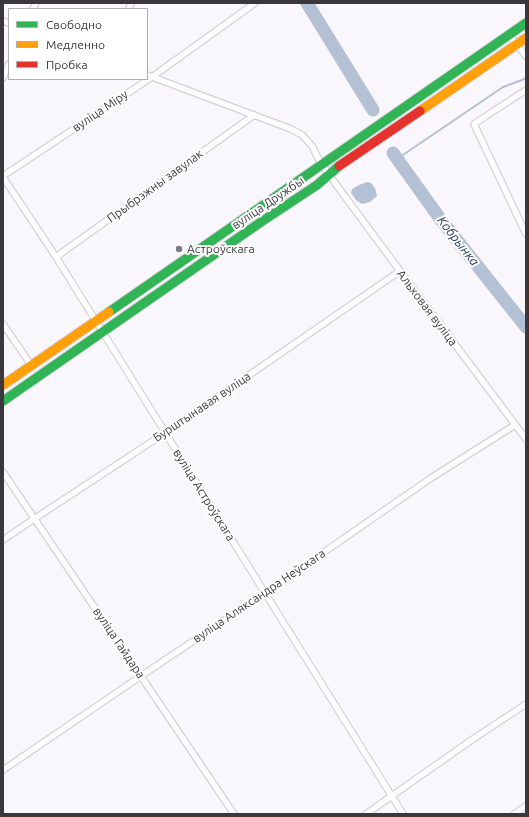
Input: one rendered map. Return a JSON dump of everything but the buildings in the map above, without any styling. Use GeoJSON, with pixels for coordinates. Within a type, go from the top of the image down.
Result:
{"type":"FeatureCollection","features":[{"type":"Feature","properties":{"kind":"main road","name":"вуліца Дружбы"},"geometry":{"type":"LineString","coordinates":[[3,385],[526,23]]}},
{"type":"Feature","properties":{"kind":"main road"},"geometry":{"type":"LineString","coordinates":[[516,45],[517,35],[526,27]]}},
{"type":"Feature","properties":{"kind":"main road","name":"вуліца Дружбы"},"geometry":{"type":"LineString","coordinates":[[3,401],[526,38]]}},
{"type":"Feature","properties":{"kind":"main road"},"geometry":{"type":"LineString","coordinates":[[330,175],[330,166],[333,162],[362,142],[382,123]]}},
{"type":"Feature","properties":{"kind":"main road"},"geometry":{"type":"LineString","coordinates":[[261,222],[291,196],[321,175],[323,169],[322,164]]}},
{"type":"Feature","properties":{"kind":"main road"},"geometry":{"type":"LineString","coordinates":[[102,332],[103,323],[105,320],[132,301],[163,275]]}},
{"type":"Feature","properties":{"kind":"main road"},"geometry":{"type":"LineString","coordinates":[[36,377],[60,355],[93,331],[96,325],[96,320]]}},
{"type":"Feature","properties":{"kind":"main road"},"geometry":{"type":"LineString","coordinates":[[3,390],[28,368]]}},
{"type":"Feature","properties":{"kind":"street","name":"вуліца Міру"},"geometry":{"type":"LineString","coordinates":[[150,76],[255,3]]}},
{"type":"Feature","properties":{"kind":"street"},"geometry":{"type":"LineString","coordinates":[[509,35],[526,56]]}},
{"type":"Feature","properties":{"kind":"street"},"geometry":{"type":"LineString","coordinates":[[3,78],[8,66]]}},
{"type":"Feature","properties":{"kind":"street","name":"Альховая вуліца"},"geometry":{"type":"LineString","coordinates":[[150,76],[254,115],[302,135],[312,146],[322,164],[400,271],[526,439]]}},
{"type":"Feature","properties":{"kind":"street","name":"вуліца Міру"},"geometry":{"type":"LineString","coordinates":[[3,177],[144,80]]}},
{"type":"Feature","properties":{"kind":"street"},"geometry":{"type":"LineString","coordinates":[[526,90],[474,124],[526,234]]}},
{"type":"Feature","properties":{"kind":"street","name":"Прыбрэжны завулак"},"geometry":{"type":"LineString","coordinates":[[56,257],[254,115]]}},
{"type":"Feature","properties":{"kind":"street","name":"вуліца Астроўскага"},"geometry":{"type":"LineString","coordinates":[[3,177],[96,320],[102,332],[403,814]]}},
{"type":"Feature","properties":{"kind":"street","name":"Бурштынавая вуліца"},"geometry":{"type":"LineString","coordinates":[[3,540],[165,433],[400,271]]}},
{"type":"Feature","properties":{"kind":"street"},"geometry":{"type":"LineString","coordinates":[[3,324],[28,368]]}},
{"type":"Feature","properties":{"kind":"street","name":"вуліца Аляксандра Неўскага"},"geometry":{"type":"LineString","coordinates":[[3,770],[265,593],[431,478],[516,425]]}},
{"type":"Feature","properties":{"kind":"street","name":"вуліца Гайдара"},"geometry":{"type":"LineString","coordinates":[[3,472],[234,814]]}},
{"type":"Feature","properties":{"kind":"street"},"geometry":{"type":"LineString","coordinates":[[366,814],[526,704]]}},
{"type":"Feature","properties":{"kind":"street"},"geometry":{"type":"LineString","coordinates":[[514,814],[526,806]]}},
{"type":"Feature","properties":{"kind":"water"},"geometry":{"type":"Polygon","coordinates":[[[367,182],[371,183],[375,188],[377,196],[370,202],[362,204],[356,200],[351,193],[352,189],[367,182]]]}},
{"type":"Feature","properties":{"kind":"waterway","name":"Кобрынка"},"geometry":{"type":"LineString","coordinates":[[307,3],[373,110]]}},
{"type":"Feature","properties":{"kind":"waterway"},"geometry":{"type":"LineString","coordinates":[[397,159],[503,87],[526,78]]}},
{"type":"Feature","properties":{"kind":"waterway","name":"Кобрынка"},"geometry":{"type":"LineString","coordinates":[[393,153],[441,220],[526,327]]}},
{"type":"Feature","properties":{"kind":"traffic: fast"},"geometry":{"type":"LineString","coordinates":[[109,312],[526,23]]}},
{"type":"Feature","properties":{"kind":"traffic: fast"},"geometry":{"type":"LineString","coordinates":[[3,401],[261,222],[317,185],[339,166]]}},
{"type":"Feature","properties":{"kind":"traffic: slow"},"geometry":{"type":"LineString","coordinates":[[420,111],[526,38]]}},
{"type":"Feature","properties":{"kind":"traffic: slow"},"geometry":{"type":"LineString","coordinates":[[3,385],[109,312]]}},
{"type":"Feature","properties":{"kind":"traffic: jam"},"geometry":{"type":"LineString","coordinates":[[339,166],[420,111]]}},
{"type":"Feature","properties":{"kind":"place","name":"Астроўскага"},"geometry":{"type":"Point","coordinates":[179,249]}}]}
